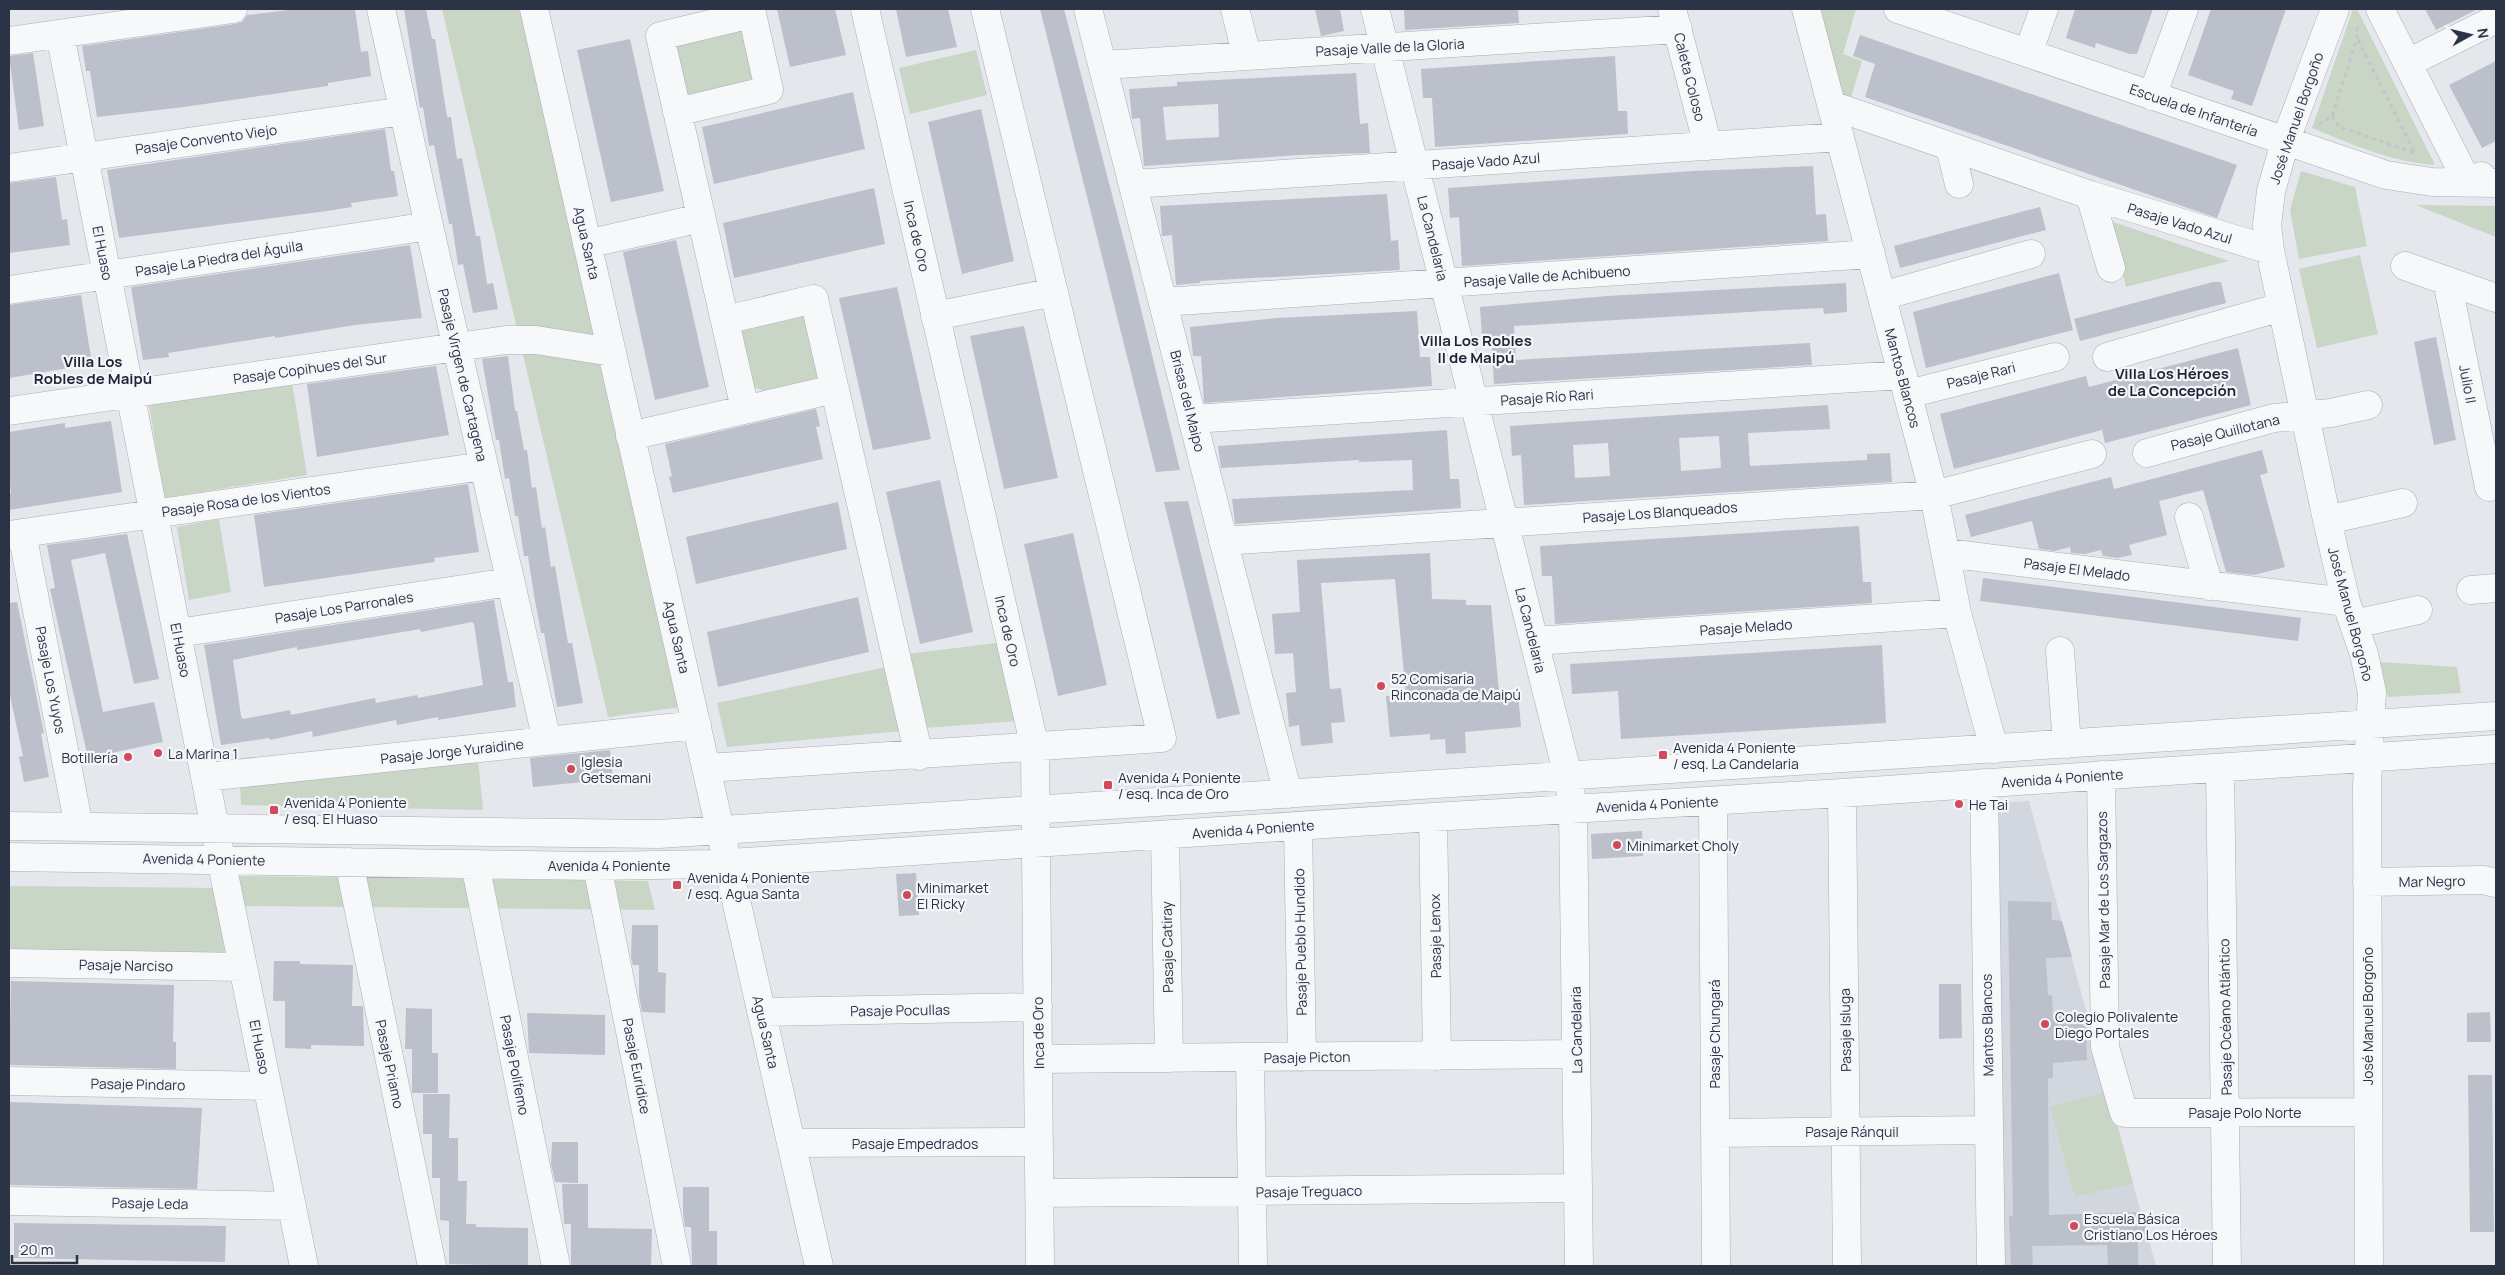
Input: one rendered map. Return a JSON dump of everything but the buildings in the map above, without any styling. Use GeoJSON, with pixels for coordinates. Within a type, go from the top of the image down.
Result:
{"type":"FeatureCollection","features":[{"type":"Feature","properties":{"kind":"street"},"geometry":{"type":"LineString","coordinates":[[9,41],[233,9]]}},
{"type":"Feature","properties":{"kind":"street","name":"Pasaje Virgen de Cartagena"},"geometry":{"type":"LineString","coordinates":[[381,9],[509,582],[547,741]]}},
{"type":"Feature","properties":{"kind":"street","name":"Agua Santa"},"geometry":{"type":"LineString","coordinates":[[534,9],[819,1266]]}},
{"type":"Feature","properties":{"kind":"street","name":"Inca de Oro"},"geometry":{"type":"LineString","coordinates":[[865,9],[1035,748],[1040,1266]]}},
{"type":"Feature","properties":{"kind":"street"},"geometry":{"type":"LineString","coordinates":[[707,768],[919,756],[1162,738],[985,9]]}},
{"type":"Feature","properties":{"kind":"street","name":"Brisas del Maipo"},"geometry":{"type":"LineString","coordinates":[[1088,9],[1288,794]]}},
{"type":"Feature","properties":{"kind":"street"},"geometry":{"type":"LineString","coordinates":[[1235,9],[1247,56]]}},
{"type":"Feature","properties":{"kind":"street","name":"La Candelaria"},"geometry":{"type":"LineString","coordinates":[[1375,9],[1568,776],[1573,809],[1579,1266]]}},
{"type":"Feature","properties":{"kind":"street","name":"Mantos Blancos"},"geometry":{"type":"LineString","coordinates":[[1806,9],[1934,495],[1957,613],[1994,749]]}},
{"type":"Feature","properties":{"kind":"street"},"geometry":{"type":"LineString","coordinates":[[2028,53],[2044,9]]}},
{"type":"Feature","properties":{"kind":"street"},"geometry":{"type":"LineString","coordinates":[[2152,96],[2184,9]]}},
{"type":"Feature","properties":{"kind":"street","name":"Escuela de Infantería"},"geometry":{"type":"LineString","coordinates":[[1905,10],[2285,142],[2386,175],[2432,182],[2496,183]]}},
{"type":"Feature","properties":{"kind":"street"},"geometry":{"type":"LineString","coordinates":[[677,112],[769,90],[751,12],[660,36],[677,112],[701,218],[746,409]]}},
{"type":"Feature","properties":{"kind":"street"},"geometry":{"type":"LineString","coordinates":[[2357,12],[2408,63],[2468,183],[2496,169]]}},
{"type":"Feature","properties":{"kind":"street","name":"José Manuel Borgoño"},"geometry":{"type":"LineString","coordinates":[[2357,12],[2285,142],[2270,199],[2267,225],[2270,250],[2303,415],[2350,613],[2369,672],[2372,692],[2367,882],[2369,1266]]}},
{"type":"Feature","properties":{"kind":"street","name":"Pasaje Valle de la Gloria"},"geometry":{"type":"LineString","coordinates":[[1103,64],[1385,47],[1675,19]]}},
{"type":"Feature","properties":{"kind":"street","name":"Caleta Coloso"},"geometry":{"type":"LineString","coordinates":[[1675,19],[1708,146]]}},
{"type":"Feature","properties":{"kind":"street"},"geometry":{"type":"LineString","coordinates":[[2408,63],[2496,19]]}},
{"type":"Feature","properties":{"kind":"street","name":"El Huaso"},"geometry":{"type":"LineString","coordinates":[[60,34],[217,829],[221,859],[304,1266]]}},
{"type":"Feature","properties":{"kind":"street","name":"Pasaje Vado Azul"},"geometry":{"type":"LineString","coordinates":[[1831,105],[2090,195],[2270,250]]}},
{"type":"Feature","properties":{"kind":"street","name":"Pasaje Convento Viejo"},"geometry":{"type":"LineString","coordinates":[[9,168],[403,111]]}},
{"type":"Feature","properties":{"kind":"street","name":"Pasaje Vado Azul"},"geometry":{"type":"LineString","coordinates":[[1133,184],[1840,138]]}},
{"type":"Feature","properties":{"kind":"street"},"geometry":{"type":"LineString","coordinates":[[1950,147],[1959,184]]}},
{"type":"Feature","properties":{"kind":"street"},"geometry":{"type":"LineString","coordinates":[[2090,195],[2112,268]]}},
{"type":"Feature","properties":{"kind":"street"},"geometry":{"type":"LineString","coordinates":[[587,244],[701,218]]}},
{"type":"Feature","properties":{"kind":"street","name":"Pasaje La Piedra del Águila"},"geometry":{"type":"LineString","coordinates":[[9,290],[429,226]]}},
{"type":"Feature","properties":{"kind":"street","name":"Pasaje Valle de Achibueno"},"geometry":{"type":"LineString","coordinates":[[1163,302],[1871,254]]}},
{"type":"Feature","properties":{"kind":"street"},"geometry":{"type":"LineString","coordinates":[[1882,296],[2031,254]]}},
{"type":"Feature","properties":{"kind":"street"},"geometry":{"type":"LineString","coordinates":[[2405,266],[2496,298]]}},
{"type":"Feature","properties":{"kind":"street","name":"Julio II"},"geometry":{"type":"LineString","coordinates":[[2447,281],[2485,487]]}},
{"type":"Feature","properties":{"kind":"street"},"geometry":{"type":"LineString","coordinates":[[935,316],[1054,292]]}},
{"type":"Feature","properties":{"kind":"street"},"geometry":{"type":"LineString","coordinates":[[725,320],[814,299],[919,756]]}},
{"type":"Feature","properties":{"kind":"street"},"geometry":{"type":"LineString","coordinates":[[2107,357],[2282,307]]}},
{"type":"Feature","properties":{"kind":"street","name":"Pasaje Copihues del Sur"},"geometry":{"type":"LineString","coordinates":[[9,411],[506,340],[528,340],[612,352]]}},
{"type":"Feature","properties":{"kind":"street","name":"Pasaje Rari"},"geometry":{"type":"LineString","coordinates":[[1905,385],[2055,356]]}},
{"type":"Feature","properties":{"kind":"street","name":"Pasaje Río Rari"},"geometry":{"type":"LineString","coordinates":[[1192,419],[1474,401],[1905,385]]}},
{"type":"Feature","properties":{"kind":"street"},"geometry":{"type":"LineString","coordinates":[[630,436],[834,389]]}},
{"type":"Feature","properties":{"kind":"street","name":"Pasaje Quillotana"},"geometry":{"type":"LineString","coordinates":[[2147,453],[2274,418],[2331,413],[2368,405]]}},
{"type":"Feature","properties":{"kind":"street","name":"Pasaje Los Blanqueados"},"geometry":{"type":"LineString","coordinates":[[1224,541],[1934,495],[2092,454]]}},
{"type":"Feature","properties":{"kind":"street","name":"Pasaje Rosa de los Vientos"},"geometry":{"type":"LineString","coordinates":[[15,534],[483,466]]}},
{"type":"Feature","properties":{"kind":"street"},"geometry":{"type":"LineString","coordinates":[[2327,520],[2403,502]]}},
{"type":"Feature","properties":{"kind":"street"},"geometry":{"type":"LineString","coordinates":[[2189,517],[2209,586]]}},
{"type":"Feature","properties":{"kind":"street","name":"Pasaje Los Yuyos"},"geometry":{"type":"LineString","coordinates":[[15,534],[79,827]]}},
{"type":"Feature","properties":{"kind":"street","name":"Pasaje El Melado"},"geometry":{"type":"LineString","coordinates":[[1946,553],[2209,586],[2350,613],[2418,610]]}},
{"type":"Feature","properties":{"kind":"street","name":"Pasaje Los Parronales"},"geometry":{"type":"LineString","coordinates":[[178,633],[509,582]]}},
{"type":"Feature","properties":{"kind":"street","name":"Pasaje Melado"},"geometry":{"type":"LineString","coordinates":[[1534,642],[1957,613]]}},
{"type":"Feature","properties":{"kind":"street"},"geometry":{"type":"LineString","coordinates":[[2060,651],[2067,744]]}},
{"type":"Feature","properties":{"kind":"street"},"geometry":{"type":"LineString","coordinates":[[9,826],[649,834],[2496,716]]}},
{"type":"Feature","properties":{"kind":"street","name":"Pasaje Jorge Yuraidine"},"geometry":{"type":"LineString","coordinates":[[206,777],[697,725]]}},
{"type":"Feature","properties":{"kind":"street","name":"Avenida 4 Poniente"},"geometry":{"type":"LineString","coordinates":[[9,858],[221,859],[597,866],[728,863],[1165,836],[1433,817],[1842,793],[2220,768],[2369,756],[2496,749]]}},
{"type":"Feature","properties":{"kind":"street","name":"Pasaje Océano Atlántico"},"geometry":{"type":"LineString","coordinates":[[2220,768],[2227,1266]]}},
{"type":"Feature","properties":{"kind":"street","name":"Pasaje Mar de Los Sargazos"},"geometry":{"type":"LineString","coordinates":[[2100,775],[2105,1047],[2124,1113]]}},
{"type":"Feature","properties":{"kind":"street","name":"Mantos Blancos"},"geometry":{"type":"LineString","coordinates":[[1984,783],[1991,1266]]}},
{"type":"Feature","properties":{"kind":"street"},"geometry":{"type":"LineString","coordinates":[[1358,789],[1359,822]]}},
{"type":"Feature","properties":{"kind":"street","name":"Pasaje Isluga"},"geometry":{"type":"LineString","coordinates":[[1842,793],[1847,1266]]}},
{"type":"Feature","properties":{"kind":"street","name":"Pasaje Chungará"},"geometry":{"type":"LineString","coordinates":[[1712,801],[1716,1266]]}},
{"type":"Feature","properties":{"kind":"street","name":"Pasaje Lenox"},"geometry":{"type":"LineString","coordinates":[[1433,817],[1436,1056]]}},
{"type":"Feature","properties":{"kind":"street","name":"Pasaje Pueblo Hundido"},"geometry":{"type":"LineString","coordinates":[[1298,826],[1302,1057]]}},
{"type":"Feature","properties":{"kind":"street","name":"Pasaje Catiray"},"geometry":{"type":"LineString","coordinates":[[1165,836],[1169,1058]]}},
{"type":"Feature","properties":{"kind":"street","name":"Pasaje Priamo"},"geometry":{"type":"LineString","coordinates":[[349,862],[432,1266]]}},
{"type":"Feature","properties":{"kind":"street","name":"Pasaje Polifemo"},"geometry":{"type":"LineString","coordinates":[[475,864],[556,1266]]}},
{"type":"Feature","properties":{"kind":"street","name":"Pasaje Euridice"},"geometry":{"type":"LineString","coordinates":[[597,866],[677,1266]]}},
{"type":"Feature","properties":{"kind":"street","name":"Mar Negro"},"geometry":{"type":"LineString","coordinates":[[2367,882],[2483,880],[2496,884]]}},
{"type":"Feature","properties":{"kind":"street","name":"Pasaje Narciso"},"geometry":{"type":"LineString","coordinates":[[9,963],[244,967]]}},
{"type":"Feature","properties":{"kind":"street","name":"Pasaje Pocullas"},"geometry":{"type":"LineString","coordinates":[[762,1012],[1038,1007]]}},
{"type":"Feature","properties":{"kind":"street","name":"Pasaje Picton"},"geometry":{"type":"LineString","coordinates":[[1038,1059],[1576,1054]]}},
{"type":"Feature","properties":{"kind":"street"},"geometry":{"type":"LineString","coordinates":[[1250,1058],[1254,1266]]}},
{"type":"Feature","properties":{"kind":"street","name":"Pasaje Pindaro"},"geometry":{"type":"LineString","coordinates":[[9,1081],[267,1086]]}},
{"type":"Feature","properties":{"kind":"street","name":"Pasaje Polo Norte"},"geometry":{"type":"LineString","coordinates":[[2124,1113],[2367,1112]]}},
{"type":"Feature","properties":{"kind":"street","name":"Pasaje Ránquil"},"geometry":{"type":"LineString","coordinates":[[1715,1133],[1989,1130]]}},
{"type":"Feature","properties":{"kind":"street","name":"Pasaje Empedrados"},"geometry":{"type":"LineString","coordinates":[[791,1143],[1039,1142]]}},
{"type":"Feature","properties":{"kind":"street","name":"Pasaje Treguaco"},"geometry":{"type":"LineString","coordinates":[[1040,1194],[1578,1188]]}},
{"type":"Feature","properties":{"kind":"street","name":"Pasaje Leda"},"geometry":{"type":"LineString","coordinates":[[9,1200],[292,1206]]}},
{"type":"Feature","properties":{"kind":"path"},"geometry":{"type":"LineString","coordinates":[[2312,128],[2332,116],[2357,38],[2357,12]]}},
{"type":"Feature","properties":{"kind":"path"},"geometry":{"type":"LineString","coordinates":[[2332,116],[2339,127],[2415,153],[2357,38]]}},
{"type":"Feature","properties":{"kind":"shaded area","name":"Colegio Polivalente Diego Portales"},"geometry":{"type":"Polygon","coordinates":[[[2029,801],[2156,1266],[2002,1266],[1996,803],[2029,801]]]}},
{"type":"Feature","properties":{"kind":"green space"},"geometry":{"type":"Polygon","coordinates":[[[442,9],[521,9],[680,707],[608,717],[442,9]]]}},
{"type":"Feature","properties":{"kind":"green space"},"geometry":{"type":"Polygon","coordinates":[[[1818,9],[1856,9],[1843,54],[1862,61],[1850,101],[1838,97],[1818,9]]]}},
{"type":"Feature","properties":{"kind":"green space"},"geometry":{"type":"Polygon","coordinates":[[[2353,9],[2357,9],[2435,165],[2387,156],[2312,128],[2353,9]]]}},
{"type":"Feature","properties":{"kind":"green space"},"geometry":{"type":"Polygon","coordinates":[[[745,23],[758,85],[685,101],[672,40],[745,23]]]}},
{"type":"Feature","properties":{"kind":"green space"},"geometry":{"type":"Polygon","coordinates":[[[976,50],[987,95],[910,114],[899,68],[976,50]]]}},
{"type":"Feature","properties":{"kind":"green space"},"geometry":{"type":"Polygon","coordinates":[[[2301,171],[2355,187],[2367,246],[2299,259],[2290,210],[2301,171]]]}},
{"type":"Feature","properties":{"kind":"green space"},"geometry":{"type":"Polygon","coordinates":[[[2416,205],[2496,206],[2496,237],[2416,205]]]}},
{"type":"Feature","properties":{"kind":"green space"},"geometry":{"type":"Polygon","coordinates":[[[2110,221],[2229,261],[2126,287],[2110,221]]]}},
{"type":"Feature","properties":{"kind":"green space"},"geometry":{"type":"Polygon","coordinates":[[[2360,255],[2378,334],[2317,348],[2299,269],[2360,255]]]}},
{"type":"Feature","properties":{"kind":"green space"},"geometry":{"type":"Polygon","coordinates":[[[810,308],[826,376],[766,392],[745,383],[732,327],[810,308]]]}},
{"type":"Feature","properties":{"kind":"green space"},"geometry":{"type":"Polygon","coordinates":[[[292,382],[307,475],[164,498],[149,405],[292,382]]]}},
{"type":"Feature","properties":{"kind":"green space"},"geometry":{"type":"Polygon","coordinates":[[[219,519],[231,592],[189,600],[177,527],[219,519]]]}},
{"type":"Feature","properties":{"kind":"green space"},"geometry":{"type":"Polygon","coordinates":[[[997,643],[1018,721],[924,728],[906,654],[997,643]]]}},
{"type":"Feature","properties":{"kind":"green space"},"geometry":{"type":"Polygon","coordinates":[[[2379,662],[2457,667],[2461,693],[2388,697],[2379,662]]]}},
{"type":"Feature","properties":{"kind":"green space"},"geometry":{"type":"Polygon","coordinates":[[[886,667],[902,731],[727,747],[717,703],[886,667]]]}},
{"type":"Feature","properties":{"kind":"green space"},"geometry":{"type":"Polygon","coordinates":[[[478,759],[483,810],[241,805],[240,787],[478,759]]]}},
{"type":"Feature","properties":{"kind":"green space"},"geometry":{"type":"Polygon","coordinates":[[[239,876],[648,881],[655,910],[243,906],[239,876]]]}},
{"type":"Feature","properties":{"kind":"green space"},"geometry":{"type":"Polygon","coordinates":[[[9,886],[219,888],[230,953],[9,951],[9,886]]]}},
{"type":"Feature","properties":{"kind":"green space"},"geometry":{"type":"Polygon","coordinates":[[[2108,1091],[2133,1183],[2075,1197],[2050,1107],[2108,1091]]]}},
{"type":"Feature","properties":{"kind":"place","name":"52 Comisaria Rinconada de Maipú"},"geometry":{"type":"Point","coordinates":[1381,686]}},
{"type":"Feature","properties":{"kind":"place","name":"La Marina 1"},"geometry":{"type":"Point","coordinates":[158,753]}},
{"type":"Feature","properties":{"kind":"place","name":"Avenida 4 Poniente / esq. La Candelaria"},"geometry":{"type":"Point","coordinates":[1663,755]}},
{"type":"Feature","properties":{"kind":"place","name":"Botillería"},"geometry":{"type":"Point","coordinates":[128,757]}},
{"type":"Feature","properties":{"kind":"place","name":"Iglesia Getsemani"},"geometry":{"type":"Point","coordinates":[571,769]}},
{"type":"Feature","properties":{"kind":"place","name":"Avenida 4 Poniente / esq. Inca de Oro"},"geometry":{"type":"Point","coordinates":[1108,785]}},
{"type":"Feature","properties":{"kind":"place","name":"He Tai"},"geometry":{"type":"Point","coordinates":[1959,804]}},
{"type":"Feature","properties":{"kind":"place","name":"Avenida 4 Poniente / esq. El Huaso"},"geometry":{"type":"Point","coordinates":[274,810]}},
{"type":"Feature","properties":{"kind":"place","name":"Minimarket Choly"},"geometry":{"type":"Point","coordinates":[1617,845]}},
{"type":"Feature","properties":{"kind":"place","name":"Avenida 4 Poniente / esq. Agua Santa"},"geometry":{"type":"Point","coordinates":[677,885]}},
{"type":"Feature","properties":{"kind":"place","name":"Minimarket El Ricky"},"geometry":{"type":"Point","coordinates":[907,895]}},
{"type":"Feature","properties":{"kind":"place","name":"Colegio Polivalente Diego Portales"},"geometry":{"type":"Point","coordinates":[2045,1024]}},
{"type":"Feature","properties":{"kind":"place","name":"Escuela Básica Cristiano Los Héroes"},"geometry":{"type":"Point","coordinates":[2074,1226]}},
{"type":"Feature","properties":{"kind":"district","name":"Villa Los Robles II de Maipú"},"geometry":{"type":"Point","coordinates":[1476,348]}},
{"type":"Feature","properties":{"kind":"district","name":"Villa Los Robles de Maipú"},"geometry":{"type":"Point","coordinates":[93,370]}},
{"type":"Feature","properties":{"kind":"district","name":"Villa Los Héroes de La Concepción"},"geometry":{"type":"Point","coordinates":[2172,382]}}]}
